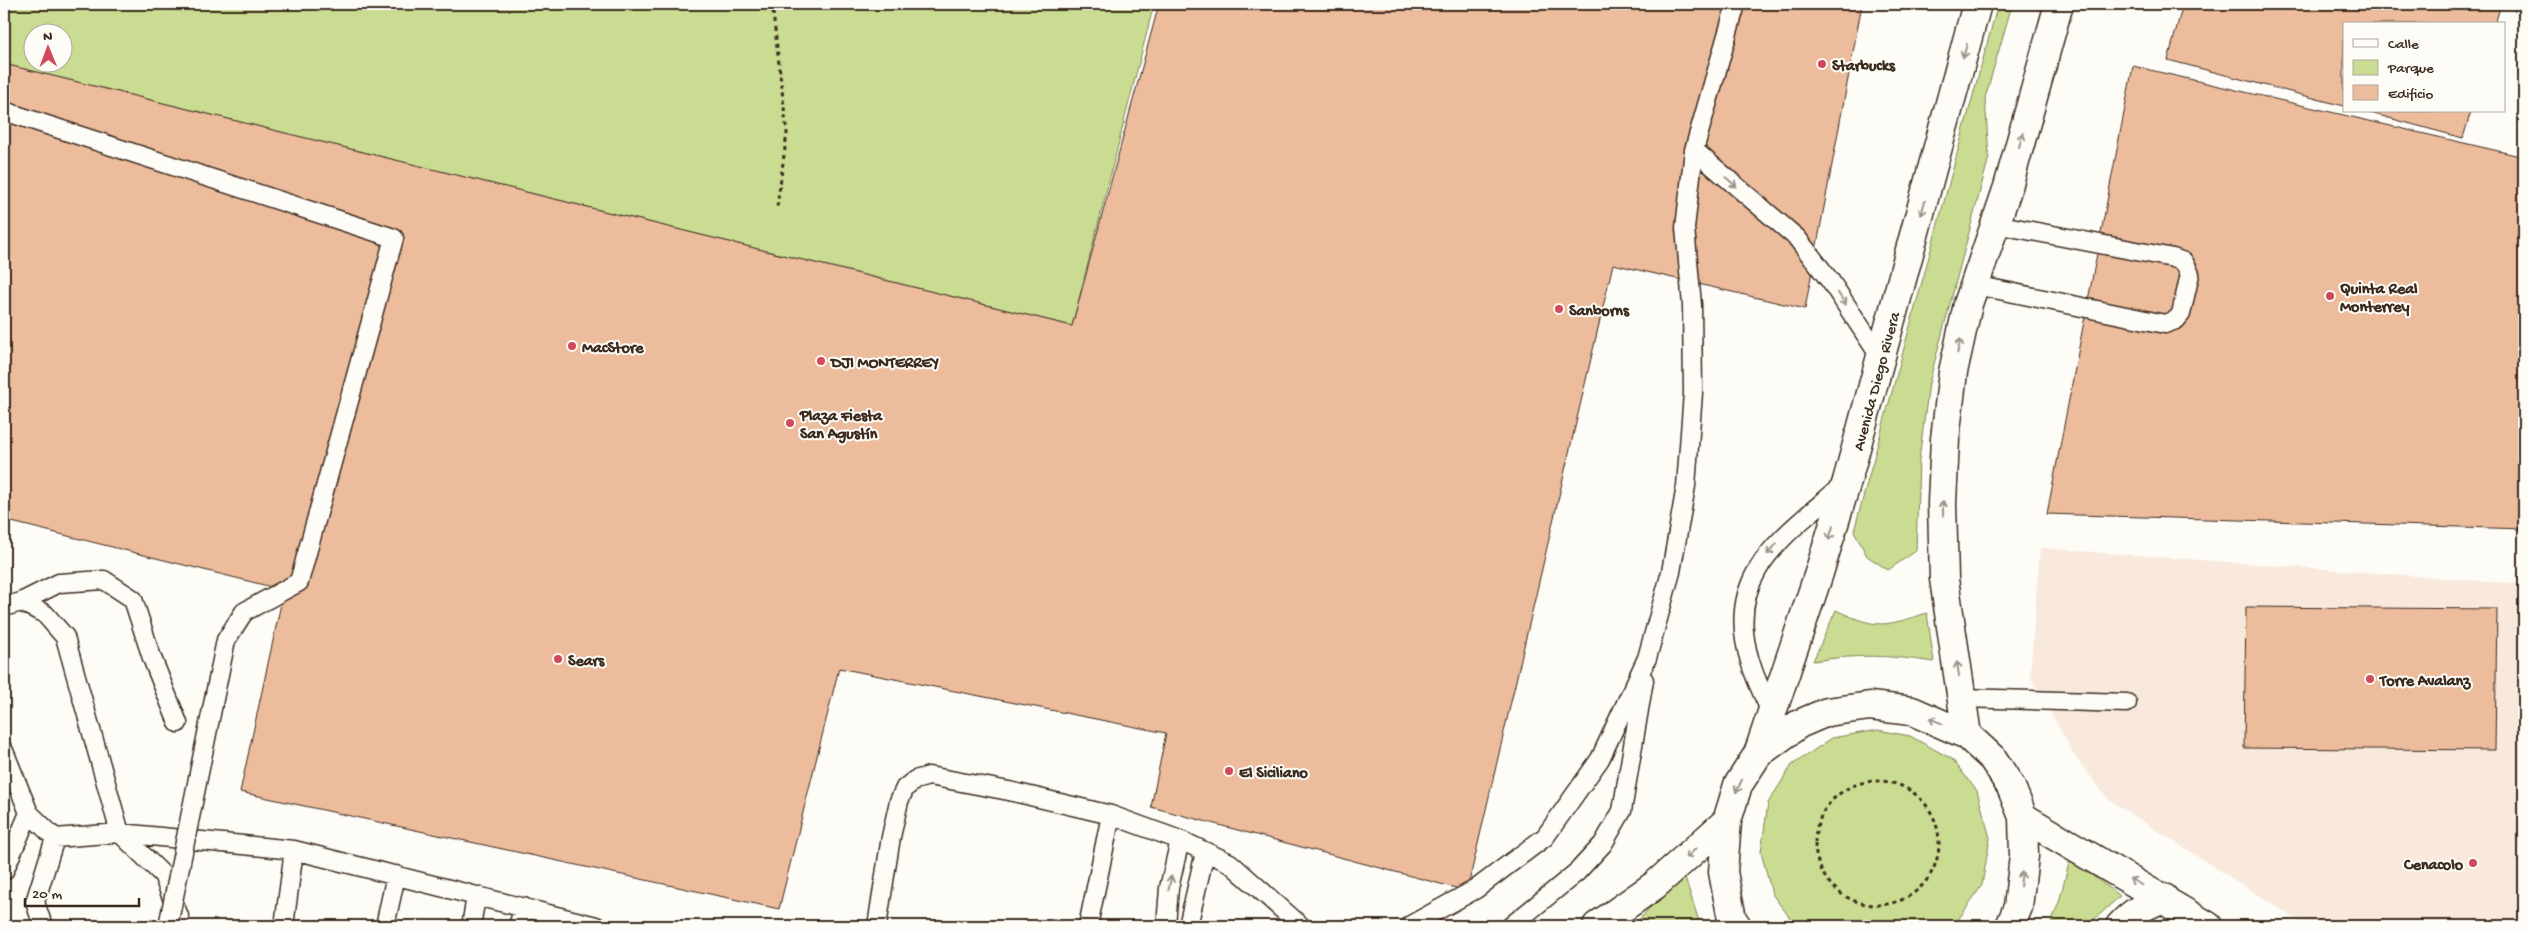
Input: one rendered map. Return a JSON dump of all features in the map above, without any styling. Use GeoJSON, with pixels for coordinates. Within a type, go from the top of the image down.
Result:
{"type":"FeatureCollection","features":[{"type":"Feature","properties":{"kind":"street","name":"Avenida Diego Rivera"},"geometry":{"type":"LineString","coordinates":[[1758,754],[1847,482],[1977,4]]}},
{"type":"Feature","properties":{"kind":"street"},"geometry":{"type":"LineString","coordinates":[[1967,734],[1944,579],[1942,503],[1945,439],[1953,372],[1975,286],[1996,224],[2059,4]]}},
{"type":"Feature","properties":{"kind":"street"},"geometry":{"type":"LineString","coordinates":[[1737,926],[1732,919],[1723,872],[1727,821],[1738,785],[1758,754],[1799,724],[1827,712],[1870,706],[1912,711],[1967,734],[1993,758],[2011,787],[2023,817],[2024,856],[2018,907],[2010,926]]}},
{"type":"Feature","properties":{"kind":"street"},"geometry":{"type":"LineString","coordinates":[[2023,817],[2164,898],[2208,926]]}},
{"type":"Feature","properties":{"kind":"street"},"geometry":{"type":"LineString","coordinates":[[1597,926],[1655,885],[1727,821]]}},
{"type":"Feature","properties":{"kind":"street"},"geometry":{"type":"LineString","coordinates":[[2120,926],[2129,915],[2144,906],[2164,898]]}},
{"type":"Feature","properties":{"kind":"lane"},"geometry":{"type":"LineString","coordinates":[[1511,926],[1576,872],[1603,844],[1622,811],[1647,658],[1671,572],[1686,486],[1693,393],[1692,306],[1685,228],[1694,150],[1736,4]]}},
{"type":"Feature","properties":{"kind":"lane"},"geometry":{"type":"LineString","coordinates":[[4,110],[394,238],[298,582],[244,612],[226,640],[168,926]]}},
{"type":"Feature","properties":{"kind":"lane"},"geometry":{"type":"LineString","coordinates":[[1694,150],[1797,238],[1831,282],[1881,358]]}},
{"type":"Feature","properties":{"kind":"lane"},"geometry":{"type":"LineString","coordinates":[[1975,286],[2165,324],[2176,320],[2181,314],[2190,274],[2184,262],[2173,258],[1996,224]]}},
{"type":"Feature","properties":{"kind":"lane"},"geometry":{"type":"LineString","coordinates":[[1772,714],[1750,661],[1746,642],[1744,601],[1750,581],[1773,547],[1847,482]]}},
{"type":"Feature","properties":{"kind":"lane"},"geometry":{"type":"LineString","coordinates":[[4,607],[21,602],[59,583],[104,580],[133,598],[152,658],[178,723]]}},
{"type":"Feature","properties":{"kind":"lane"},"geometry":{"type":"LineString","coordinates":[[21,602],[45,614],[65,637],[120,833],[163,875],[179,916],[177,926]]}},
{"type":"Feature","properties":{"kind":"lane"},"geometry":{"type":"LineString","coordinates":[[1409,926],[1476,888],[1545,837],[1600,759],[1647,658]]}},
{"type":"Feature","properties":{"kind":"lane"},"geometry":{"type":"LineString","coordinates":[[1962,698],[2126,703]]}},
{"type":"Feature","properties":{"kind":"lane"},"geometry":{"type":"LineString","coordinates":[[4,751],[29,814],[55,838],[120,833],[294,850],[596,926]]}},
{"type":"Feature","properties":{"kind":"lane"},"geometry":{"type":"LineString","coordinates":[[877,926],[891,837],[899,801],[905,788],[915,780],[929,776],[949,778],[1111,815],[1180,840],[1230,863],[1301,926]]}},
{"type":"Feature","properties":{"kind":"lane"},"geometry":{"type":"LineString","coordinates":[[4,871],[29,814]]}},
{"type":"Feature","properties":{"kind":"lane"},"geometry":{"type":"LineString","coordinates":[[1088,926],[1111,815]]}},
{"type":"Feature","properties":{"kind":"lane"},"geometry":{"type":"LineString","coordinates":[[43,926],[35,902],[55,838]]}},
{"type":"Feature","properties":{"kind":"lane"},"geometry":{"type":"LineString","coordinates":[[1166,926],[1169,888],[1180,840]]}},
{"type":"Feature","properties":{"kind":"lane"},"geometry":{"type":"LineString","coordinates":[[284,926],[294,850]]}},
{"type":"Feature","properties":{"kind":"lane"},"geometry":{"type":"LineString","coordinates":[[1188,926],[1205,852]]}},
{"type":"Feature","properties":{"kind":"lane"},"geometry":{"type":"LineString","coordinates":[[385,926],[396,875]]}},
{"type":"Feature","properties":{"kind":"lane"},"geometry":{"type":"LineString","coordinates":[[471,926],[476,897]]}},
{"type":"Feature","properties":{"kind":"lane"},"geometry":{"type":"LineString","coordinates":[[518,926],[524,907]]}},
{"type":"Feature","properties":{"kind":"path"},"geometry":{"type":"LineString","coordinates":[[772,4],[787,132],[777,207]]}},
{"type":"Feature","properties":{"kind":"path"},"geometry":{"type":"LineString","coordinates":[[1872,781],[1883,781],[1904,787],[1931,808],[1937,825],[1939,847],[1937,860],[1927,880],[1918,890],[1900,901],[1882,905],[1860,903],[1836,890],[1825,879],[1816,859],[1814,846],[1817,825],[1825,808],[1845,790],[1872,781]]}},
{"type":"Feature","properties":{"kind":"shaded area","name":"Torre Avalanz"},"geometry":{"type":"Polygon","coordinates":[[[2040,548],[2524,584],[2524,926],[2307,926],[2109,800],[2076,758],[2030,676],[2040,548]]]}},
{"type":"Feature","properties":{"kind":"green space"},"geometry":{"type":"Polygon","coordinates":[[[4,4],[1154,4],[1072,326],[37,72],[72,72],[72,22],[22,22],[22,68],[4,64],[4,4]]]}},
{"type":"Feature","properties":{"kind":"green space"},"geometry":{"type":"Polygon","coordinates":[[[1998,4],[2012,5],[1985,98],[1989,157],[1929,383],[1919,460],[1916,551],[1888,570],[1867,556],[1854,531],[1998,4]]]}},
{"type":"Feature","properties":{"kind":"green space"},"geometry":{"type":"Polygon","coordinates":[[[1836,610],[1862,621],[1882,624],[1901,621],[1927,613],[1934,662],[1874,656],[1813,661],[1836,610]]]}},
{"type":"Feature","properties":{"kind":"green space"},"geometry":{"type":"Polygon","coordinates":[[[1878,730],[1910,736],[1952,759],[1977,791],[1990,838],[1982,885],[1954,926],[1796,926],[1772,894],[1761,852],[1768,803],[1792,765],[1832,738],[1878,730]]]}},
{"type":"Feature","properties":{"kind":"green space"},"geometry":{"type":"Polygon","coordinates":[[[2070,859],[2120,896],[2087,926],[2050,926],[2059,902],[2070,859]]]}},
{"type":"Feature","properties":{"kind":"green space"},"geometry":{"type":"Polygon","coordinates":[[[1683,872],[1698,918],[1703,926],[1633,926],[1683,872]]]}},
{"type":"Feature","properties":{"kind":"building","name":"Plaza Fiesta San Agustín"},"geometry":{"type":"Polygon","coordinates":[[[1159,4],[1862,4],[1805,309],[1613,264],[1467,891],[1151,807],[1166,733],[839,668],[779,909],[240,792],[284,590],[4,520],[4,64],[22,68],[22,72],[37,72],[1072,326],[1159,4]]]}},
{"type":"Feature","properties":{"kind":"building"},"geometry":{"type":"Polygon","coordinates":[[[2183,4],[2501,4],[2496,22],[2343,22],[2343,106],[2168,60],[2183,4]]]}},
{"type":"Feature","properties":{"kind":"building"},"geometry":{"type":"Polygon","coordinates":[[[2133,66],[2524,157],[2524,529],[2047,514],[2133,66]]]}},
{"type":"Feature","properties":{"kind":"building"},"geometry":{"type":"Polygon","coordinates":[[[2367,112],[2471,112],[2463,138],[2367,112]]]}},
{"type":"Feature","properties":{"kind":"building","name":"Torre Avalanz"},"geometry":{"type":"Polygon","coordinates":[[[2246,607],[2497,609],[2495,750],[2244,748],[2246,607]]]}},
{"type":"Feature","properties":{"kind":"place","name":"Starbucks"},"geometry":{"type":"Point","coordinates":[1822,64]}},
{"type":"Feature","properties":{"kind":"place","name":"Quinta Real Monterrey"},"geometry":{"type":"Point","coordinates":[2330,296]}},
{"type":"Feature","properties":{"kind":"place","name":"Sanborns"},"geometry":{"type":"Point","coordinates":[1559,309]}},
{"type":"Feature","properties":{"kind":"place","name":"MacStore"},"geometry":{"type":"Point","coordinates":[572,346]}},
{"type":"Feature","properties":{"kind":"place","name":"DJI MONTERREY"},"geometry":{"type":"Point","coordinates":[821,361]}},
{"type":"Feature","properties":{"kind":"place","name":"Plaza Fiesta San Agustín"},"geometry":{"type":"Point","coordinates":[790,423]}},
{"type":"Feature","properties":{"kind":"place","name":"Sears"},"geometry":{"type":"Point","coordinates":[558,659]}},
{"type":"Feature","properties":{"kind":"place","name":"Torre Avalanz"},"geometry":{"type":"Point","coordinates":[2370,679]}},
{"type":"Feature","properties":{"kind":"place","name":"El Siciliano"},"geometry":{"type":"Point","coordinates":[1229,771]}},
{"type":"Feature","properties":{"kind":"place","name":"Cenacolo"},"geometry":{"type":"Point","coordinates":[2473,863]}}]}
